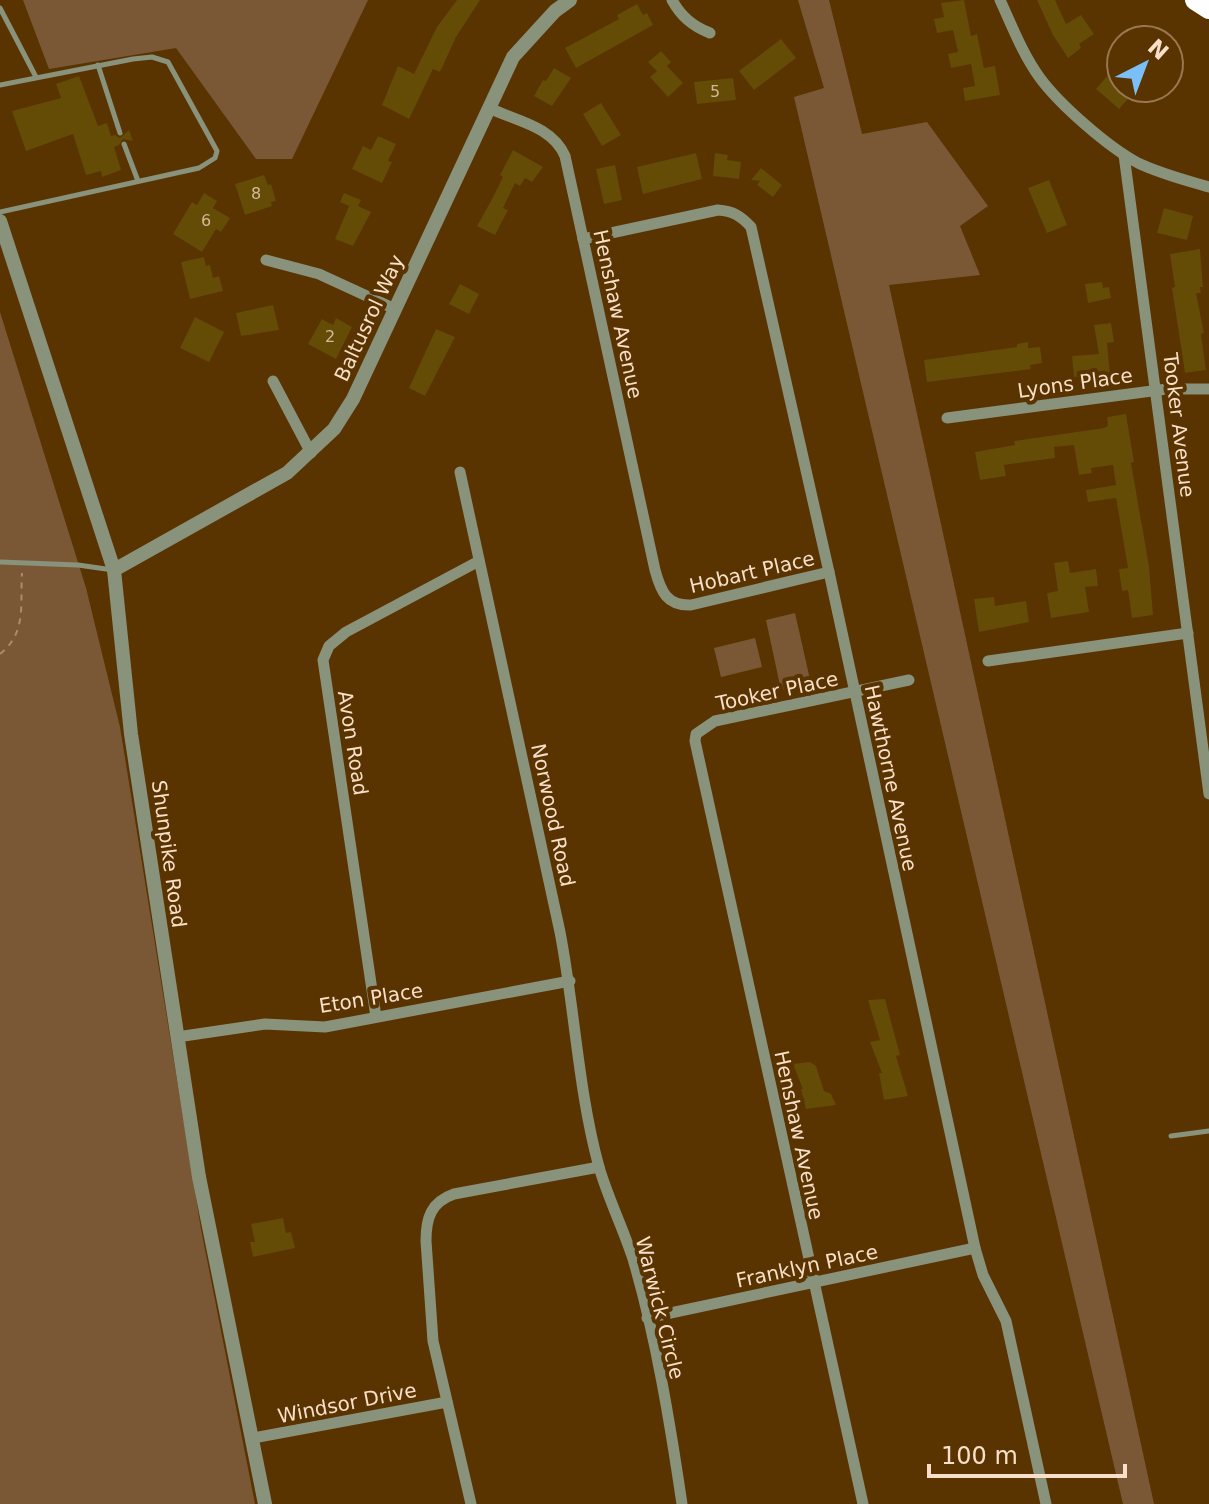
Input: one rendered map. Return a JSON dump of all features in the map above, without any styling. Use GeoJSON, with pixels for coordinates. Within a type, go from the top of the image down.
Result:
{"type":"FeatureCollection","features":[{"type":"Feature","properties":{"kind":"highway"},"geometry":{"type":"LineString","coordinates":[[1195,0],[1209,9]]}},
{"type":"Feature","properties":{"kind":"street","name":"Baltusrol Way"},"geometry":{"type":"LineString","coordinates":[[114,570],[287,473],[334,429],[353,399],[513,57],[555,11],[570,0]]}},
{"type":"Feature","properties":{"kind":"street"},"geometry":{"type":"LineString","coordinates":[[672,0],[678,11],[694,26],[710,33]]}},
{"type":"Feature","properties":{"kind":"street"},"geometry":{"type":"LineString","coordinates":[[1000,0],[1025,54],[1056,97],[1124,155],[1162,173],[1209,187]]}},
{"type":"Feature","properties":{"kind":"street","name":"Henshaw Avenue"},"geometry":{"type":"LineString","coordinates":[[489,108],[548,134],[560,144],[565,156],[655,570]]}},
{"type":"Feature","properties":{"kind":"street","name":"Tooker Avenue"},"geometry":{"type":"LineString","coordinates":[[1124,155],[1209,794]]}},
{"type":"Feature","properties":{"kind":"street","name":"Hawthorne Avenue"},"geometry":{"type":"LineString","coordinates":[[583,239],[718,210],[731,211],[751,227],[975,1248],[983,1275],[1006,1321],[1046,1504]]}},
{"type":"Feature","properties":{"kind":"street","name":"Shunpike Road"},"geometry":{"type":"LineString","coordinates":[[0,221],[114,570],[131,734],[199,1177],[265,1504]]}},
{"type":"Feature","properties":{"kind":"street"},"geometry":{"type":"LineString","coordinates":[[266,260],[319,274],[395,309]]}},
{"type":"Feature","properties":{"kind":"street"},"geometry":{"type":"LineString","coordinates":[[273,381],[311,453]]}},
{"type":"Feature","properties":{"kind":"street","name":"Lyons Place"},"geometry":{"type":"LineString","coordinates":[[947,418],[1157,390],[1209,389]]}},
{"type":"Feature","properties":{"kind":"street","name":"Norwood Road"},"geometry":{"type":"LineString","coordinates":[[460,472],[570,981],[581,1080],[599,1167]]}},
{"type":"Feature","properties":{"kind":"street","name":"Avon Road"},"geometry":{"type":"LineString","coordinates":[[376,1017],[323,660],[329,646],[346,632],[479,561]]}},
{"type":"Feature","properties":{"kind":"street","name":"Hobart Place"},"geometry":{"type":"LineString","coordinates":[[655,570],[668,601],[681,606],[829,572]]}},
{"type":"Feature","properties":{"kind":"street"},"geometry":{"type":"LineString","coordinates":[[988,661],[1188,633]]}},
{"type":"Feature","properties":{"kind":"street","name":"Tooker Place"},"geometry":{"type":"LineString","coordinates":[[701,774],[695,741],[696,734],[703,726],[909,680]]}},
{"type":"Feature","properties":{"kind":"street","name":"Henshaw Avenue"},"geometry":{"type":"LineString","coordinates":[[701,774],[863,1504]]}},
{"type":"Feature","properties":{"kind":"street","name":"Eton Place"},"geometry":{"type":"LineString","coordinates":[[177,1037],[265,1024],[325,1027],[570,981]]}},
{"type":"Feature","properties":{"kind":"street"},"geometry":{"type":"LineString","coordinates":[[471,1504],[433,1341],[426,1224],[431,1210],[440,1199],[454,1194],[599,1167]]}},
{"type":"Feature","properties":{"kind":"street","name":"Warwick Circle"},"geometry":{"type":"LineString","coordinates":[[599,1167],[632,1258],[647,1318],[682,1504]]}},
{"type":"Feature","properties":{"kind":"street","name":"Franklyn Place"},"geometry":{"type":"LineString","coordinates":[[647,1318],[975,1248]]}},
{"type":"Feature","properties":{"kind":"street","name":"Windsor Drive"},"geometry":{"type":"LineString","coordinates":[[253,1438],[447,1402]]}},
{"type":"Feature","properties":{"kind":"lane"},"geometry":{"type":"LineString","coordinates":[[0,8],[36,77]]}},
{"type":"Feature","properties":{"kind":"lane"},"geometry":{"type":"LineString","coordinates":[[0,85],[152,57],[168,62],[217,151],[215,158],[199,168],[0,212]]}},
{"type":"Feature","properties":{"kind":"lane"},"geometry":{"type":"LineString","coordinates":[[98,65],[120,133]]}},
{"type":"Feature","properties":{"kind":"lane"},"geometry":{"type":"LineString","coordinates":[[124,144],[138,181]]}},
{"type":"Feature","properties":{"kind":"lane"},"geometry":{"type":"LineString","coordinates":[[0,562],[78,565],[114,570]]}},
{"type":"Feature","properties":{"kind":"lane"},"geometry":{"type":"LineString","coordinates":[[1171,1136],[1209,1131]]}},
{"type":"Feature","properties":{"kind":"path"},"geometry":{"type":"LineString","coordinates":[[0,654],[14,641],[20,629],[23,563]]}},
{"type":"Feature","properties":{"kind":"shaded area"},"geometry":{"type":"Polygon","coordinates":[[[23,0],[368,0],[292,159],[256,159],[176,48],[49,69],[23,0]]]}},
{"type":"Feature","properties":{"kind":"shaded area"},"geometry":{"type":"Polygon","coordinates":[[[798,0],[829,0],[862,134],[927,122],[988,206],[960,226],[980,275],[889,285],[1154,1504],[1123,1504],[794,97],[824,88],[798,0]]]}},
{"type":"Feature","properties":{"kind":"shaded area"},"geometry":{"type":"Polygon","coordinates":[[[0,312],[86,588],[120,727],[201,1229],[255,1504],[0,1504],[0,312]]]}},
{"type":"Feature","properties":{"kind":"shaded area"},"geometry":{"type":"Polygon","coordinates":[[[795,613],[811,684],[781,690],[766,620],[795,613]]]}},
{"type":"Feature","properties":{"kind":"shaded area"},"geometry":{"type":"Polygon","coordinates":[[[755,638],[762,667],[721,677],[714,648],[755,638]]]}},
{"type":"Feature","properties":{"kind":"building"},"geometry":{"type":"Polygon","coordinates":[[[457,0],[480,0],[456,37],[440,72],[433,69],[409,119],[382,105],[398,66],[414,74],[437,27],[457,0]]]}},
{"type":"Feature","properties":{"kind":"building"},"geometry":{"type":"Polygon","coordinates":[[[964,0],[971,36],[977,34],[984,68],[995,66],[1000,95],[965,101],[963,88],[975,86],[971,64],[951,68],[948,54],[958,52],[953,30],[937,33],[934,19],[944,17],[941,3],[964,0]]]}},
{"type":"Feature","properties":{"kind":"building"},"geometry":{"type":"Polygon","coordinates":[[[1037,0],[1055,0],[1066,24],[1081,15],[1094,34],[1079,44],[1081,48],[1068,58],[1037,0]]]}},
{"type":"Feature","properties":{"kind":"building"},"geometry":{"type":"Polygon","coordinates":[[[637,4],[643,15],[647,13],[653,25],[576,68],[565,48],[619,19],[617,15],[637,4]]]}},
{"type":"Feature","properties":{"kind":"building"},"geometry":{"type":"Polygon","coordinates":[[[781,39],[796,58],[754,90],[739,71],[781,39]]]}},
{"type":"Feature","properties":{"kind":"building"},"geometry":{"type":"Polygon","coordinates":[[[661,51],[671,62],[667,66],[683,83],[668,97],[650,77],[657,71],[648,62],[661,51]]]}},
{"type":"Feature","properties":{"kind":"building"},"geometry":{"type":"Polygon","coordinates":[[[554,68],[571,78],[552,106],[534,96],[554,68]]]}},
{"type":"Feature","properties":{"kind":"building"},"geometry":{"type":"Polygon","coordinates":[[[79,76],[98,126],[107,123],[111,136],[120,138],[129,130],[133,141],[123,139],[114,147],[121,170],[102,177],[101,171],[86,175],[73,134],[26,151],[12,111],[61,98],[56,84],[79,76]]]}},
{"type":"Feature","properties":{"kind":"building"},"geometry":{"type":"Polygon","coordinates":[[[733,78],[736,100],[697,104],[694,82],[733,78]]]}},
{"type":"Feature","properties":{"kind":"building"},"geometry":{"type":"Polygon","coordinates":[[[1105,79],[1105,97],[1096,89],[1105,79]]]}},
{"type":"Feature","properties":{"kind":"building"},"geometry":{"type":"Polygon","coordinates":[[[601,103],[621,135],[602,146],[583,114],[601,103]]]}},
{"type":"Feature","properties":{"kind":"building"},"geometry":{"type":"Polygon","coordinates":[[[378,136],[396,144],[382,183],[352,169],[363,146],[371,150],[378,136]]]}},
{"type":"Feature","properties":{"kind":"building"},"geometry":{"type":"Polygon","coordinates":[[[513,150],[543,167],[532,182],[525,178],[520,186],[515,183],[503,208],[508,210],[495,235],[477,226],[503,177],[500,175],[513,150]]]}},
{"type":"Feature","properties":{"kind":"building"},"geometry":{"type":"Polygon","coordinates":[[[696,153],[702,179],[643,194],[637,167],[696,153]]]}},
{"type":"Feature","properties":{"kind":"building"},"geometry":{"type":"Polygon","coordinates":[[[715,153],[728,155],[727,160],[741,162],[739,179],[713,176],[715,153]]]}},
{"type":"Feature","properties":{"kind":"building"},"geometry":{"type":"Polygon","coordinates":[[[615,165],[622,200],[604,204],[596,169],[615,165]]]}},
{"type":"Feature","properties":{"kind":"building"},"geometry":{"type":"Polygon","coordinates":[[[761,168],[782,185],[773,197],[757,185],[760,181],[751,180],[761,168]]]}},
{"type":"Feature","properties":{"kind":"building"},"geometry":{"type":"Polygon","coordinates":[[[264,175],[268,185],[271,184],[276,201],[271,202],[272,206],[245,215],[235,184],[264,175]]]}},
{"type":"Feature","properties":{"kind":"building"},"geometry":{"type":"Polygon","coordinates":[[[1049,180],[1067,225],[1047,233],[1028,188],[1049,180]]]}},
{"type":"Feature","properties":{"kind":"building"},"geometry":{"type":"Polygon","coordinates":[[[204,193],[217,201],[213,208],[230,218],[221,232],[216,229],[202,252],[173,234],[192,202],[197,205],[204,193]]]}},
{"type":"Feature","properties":{"kind":"building"},"geometry":{"type":"Polygon","coordinates":[[[344,193],[361,200],[358,206],[371,212],[353,246],[335,239],[349,206],[340,202],[344,193]]]}},
{"type":"Feature","properties":{"kind":"building"},"geometry":{"type":"Polygon","coordinates":[[[1164,208],[1193,216],[1187,240],[1157,233],[1164,208]]]}},
{"type":"Feature","properties":{"kind":"building"},"geometry":{"type":"Polygon","coordinates":[[[1200,249],[1203,287],[1200,287],[1201,293],[1196,293],[1204,333],[1201,334],[1206,370],[1185,373],[1170,254],[1200,249]]]}},
{"type":"Feature","properties":{"kind":"building"},"geometry":{"type":"Polygon","coordinates":[[[204,257],[213,278],[219,276],[223,291],[190,299],[181,262],[204,257]]]}},
{"type":"Feature","properties":{"kind":"building"},"geometry":{"type":"Polygon","coordinates":[[[1102,282],[1103,288],[1109,287],[1111,298],[1088,303],[1085,284],[1102,282]]]}},
{"type":"Feature","properties":{"kind":"building"},"geometry":{"type":"Polygon","coordinates":[[[460,284],[479,294],[469,314],[449,304],[460,284]]]}},
{"type":"Feature","properties":{"kind":"building"},"geometry":{"type":"Polygon","coordinates":[[[273,305],[279,330],[241,336],[236,313],[273,305]]]}},
{"type":"Feature","properties":{"kind":"building"},"geometry":{"type":"Polygon","coordinates":[[[195,317],[224,332],[209,362],[180,348],[195,317]]]}},
{"type":"Feature","properties":{"kind":"building"},"geometry":{"type":"Polygon","coordinates":[[[336,318],[352,327],[336,359],[308,344],[322,319],[333,325],[336,318]]]}},
{"type":"Feature","properties":{"kind":"building"},"geometry":{"type":"Polygon","coordinates":[[[1111,323],[1114,342],[1107,343],[1110,374],[1074,377],[1072,356],[1099,354],[1094,325],[1111,323]]]}},
{"type":"Feature","properties":{"kind":"building"},"geometry":{"type":"Polygon","coordinates":[[[436,329],[455,337],[425,396],[409,388],[436,329]]]}},
{"type":"Feature","properties":{"kind":"building"},"geometry":{"type":"Polygon","coordinates":[[[1028,342],[1028,348],[1040,347],[1042,363],[1030,365],[1031,369],[927,382],[924,360],[1017,347],[1017,344],[1028,342]]]}},
{"type":"Feature","properties":{"kind":"building"},"geometry":{"type":"Polygon","coordinates":[[[1126,414],[1149,566],[1153,615],[1132,618],[1128,590],[1122,591],[1119,569],[1128,568],[1116,498],[1088,502],[1086,490],[1116,485],[1113,465],[1091,468],[1092,473],[1079,475],[1074,445],[1054,447],[1055,458],[1004,465],[1006,476],[980,480],[975,452],[1015,445],[1014,441],[1104,428],[1108,426],[1107,417],[1126,414]]]}},
{"type":"Feature","properties":{"kind":"building"},"geometry":{"type":"Polygon","coordinates":[[[1068,561],[1070,573],[1096,569],[1098,586],[1085,587],[1089,612],[1051,618],[1047,593],[1058,591],[1054,563],[1068,561]]]}},
{"type":"Feature","properties":{"kind":"building"},"geometry":{"type":"Polygon","coordinates":[[[994,597],[995,606],[1026,601],[1029,622],[979,632],[974,599],[994,597]]]}},
{"type":"Feature","properties":{"kind":"building"},"geometry":{"type":"Polygon","coordinates":[[[885,999],[900,1055],[896,1056],[908,1096],[884,1100],[879,1073],[882,1073],[870,1042],[880,1040],[868,1000],[885,999]]]}},
{"type":"Feature","properties":{"kind":"building"},"geometry":{"type":"Polygon","coordinates":[[[810,1062],[816,1066],[824,1091],[831,1094],[836,1105],[806,1109],[803,1089],[793,1064],[810,1062]]]}},
{"type":"Feature","properties":{"kind":"building"},"geometry":{"type":"Polygon","coordinates":[[[283,1218],[286,1233],[291,1232],[295,1248],[253,1257],[250,1242],[255,1242],[251,1224],[283,1218]]]}}]}
